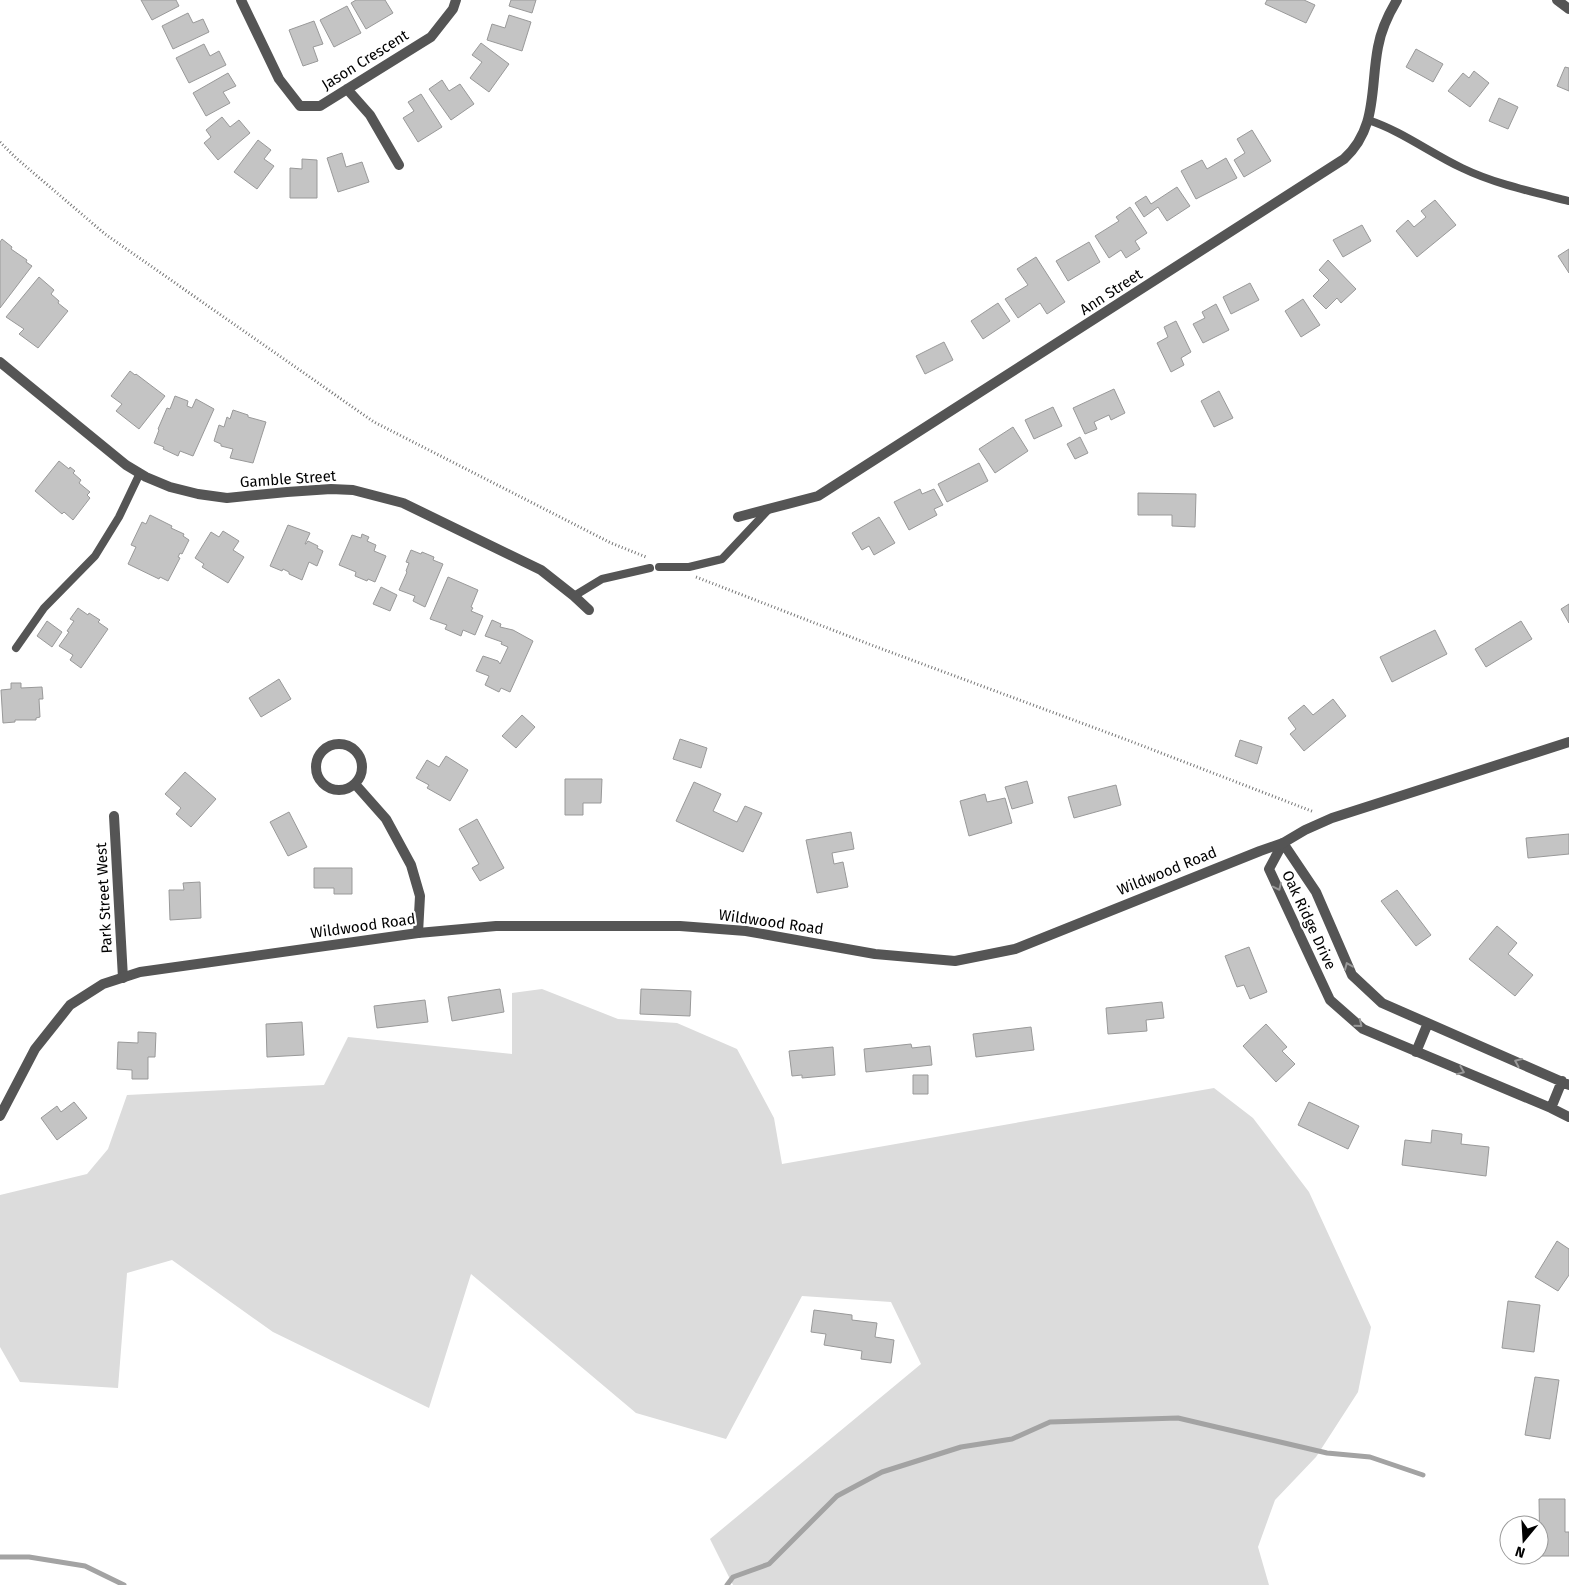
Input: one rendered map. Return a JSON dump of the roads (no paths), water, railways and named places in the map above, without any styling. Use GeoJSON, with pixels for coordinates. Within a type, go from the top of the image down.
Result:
{"type":"FeatureCollection","features":[{"type":"Feature","properties":{"kind":"street","name":"Jason Crescent"},"geometry":{"type":"LineString","coordinates":[[241,0],[279,79],[300,106],[320,106],[431,37],[453,8],[456,0]]}},
{"type":"Feature","properties":{"kind":"street","name":"Ann Street"},"geometry":{"type":"LineString","coordinates":[[738,517],[818,496],[1344,159],[1360,141],[1368,120],[1382,28],[1397,0]]}},
{"type":"Feature","properties":{"kind":"street"},"geometry":{"type":"LineString","coordinates":[[1557,0],[1569,9]]}},
{"type":"Feature","properties":{"kind":"street"},"geometry":{"type":"LineString","coordinates":[[347,89],[370,115],[399,165]]}},
{"type":"Feature","properties":{"kind":"street","name":"Gamble Street"},"geometry":{"type":"LineString","coordinates":[[0,362],[126,465],[170,487],[198,494],[227,498],[331,489],[353,490],[376,495],[403,503],[541,570],[589,610]]}},
{"type":"Feature","properties":{"kind":"street","name":"Wildwood Road"},"geometry":{"type":"LineString","coordinates":[[0,1116],[35,1049],[70,1005],[103,984],[140,972],[418,933],[496,926],[680,926],[746,931],[875,954],[955,961],[1015,949],[1260,850],[1283,843],[1305,830],[1332,818],[1569,742]]}},
{"type":"Feature","properties":{"kind":"street"},"geometry":{"type":"LineString","coordinates":[[339,745],[353,749],[361,762],[362,770],[360,778],[355,784],[349,788],[334,790],[322,782],[316,769],[317,762],[324,750],[331,746],[339,745]]}},
{"type":"Feature","properties":{"kind":"street"},"geometry":{"type":"LineString","coordinates":[[355,784],[386,819],[411,865],[420,896],[418,933]]}},
{"type":"Feature","properties":{"kind":"street","name":"Park Street West"},"geometry":{"type":"LineString","coordinates":[[114,816],[123,978]]}},
{"type":"Feature","properties":{"kind":"street","name":"Oak Ridge Drive"},"geometry":{"type":"LineString","coordinates":[[1551,1108],[1566,1083],[1382,1003],[1352,975],[1316,892],[1283,843],[1269,868],[1330,1000],[1363,1029],[1569,1117]]}},
{"type":"Feature","properties":{"kind":"street"},"geometry":{"type":"LineString","coordinates":[[1416,1052],[1428,1023]]}},
{"type":"Feature","properties":{"kind":"lane"},"geometry":{"type":"LineString","coordinates":[[1368,120],[1394,131],[1478,175],[1569,201]]}},
{"type":"Feature","properties":{"kind":"lane"},"geometry":{"type":"LineString","coordinates":[[16,648],[44,608],[95,556],[119,517],[140,473]]}},
{"type":"Feature","properties":{"kind":"lane"},"geometry":{"type":"LineString","coordinates":[[659,567],[689,567],[722,559],[769,509]]}},
{"type":"Feature","properties":{"kind":"lane"},"geometry":{"type":"LineString","coordinates":[[574,596],[602,578],[650,568]]}},
{"type":"Feature","properties":{"kind":"waterway"},"geometry":{"type":"LineString","coordinates":[[727,1585],[733,1577],[769,1564],[837,1496],[882,1472],[961,1447],[1012,1439],[1050,1422],[1178,1418],[1327,1453],[1370,1457],[1423,1475]]}},
{"type":"Feature","properties":{"kind":"waterway"},"geometry":{"type":"LineString","coordinates":[[0,1557],[29,1557],[85,1566],[124,1585]]}}]}
